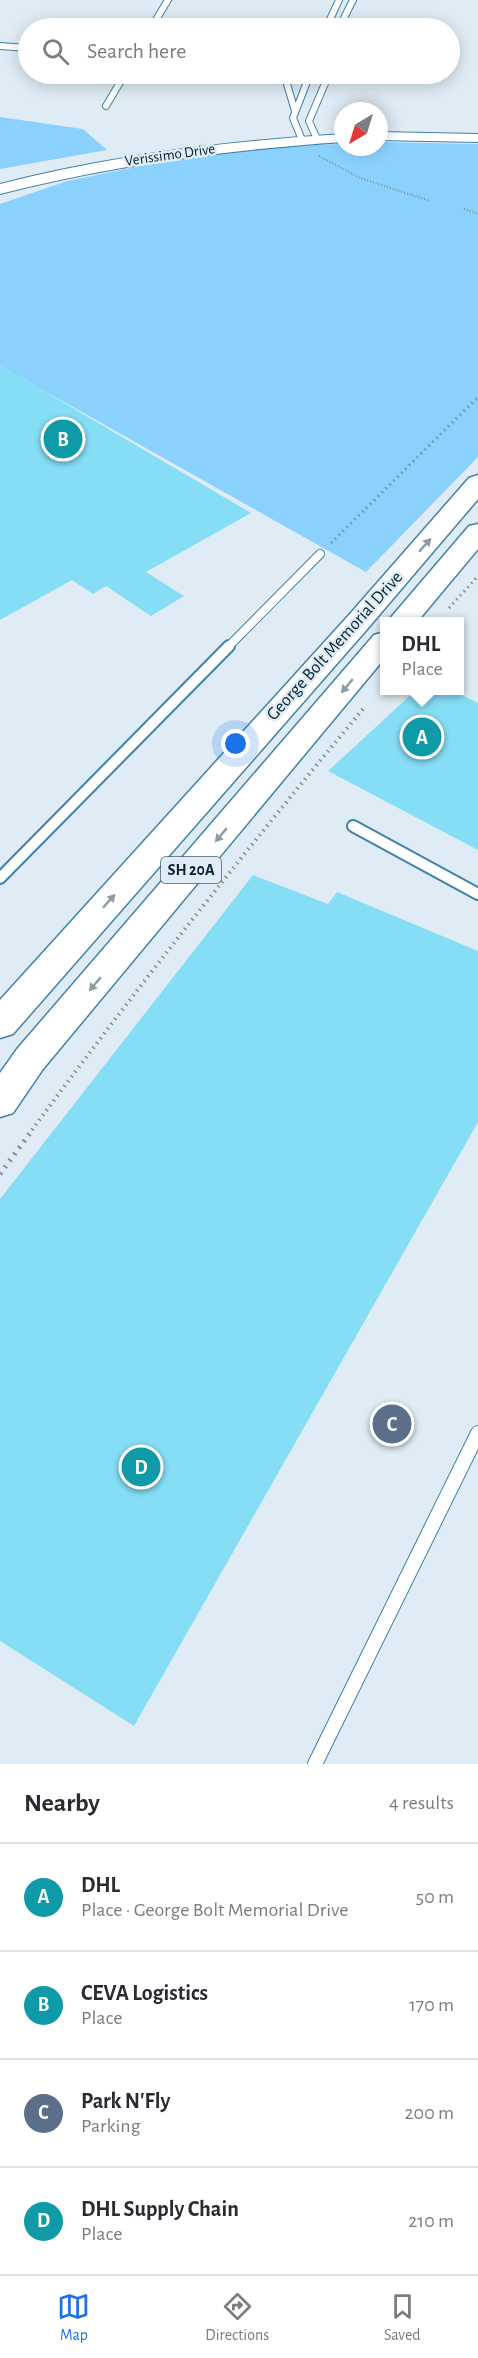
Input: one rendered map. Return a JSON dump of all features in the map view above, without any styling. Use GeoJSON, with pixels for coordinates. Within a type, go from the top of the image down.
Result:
{"type":"FeatureCollection","features":[{"type":"Feature","properties":{"kind":"highway","name":"George Bolt Memorial Drive"},"geometry":{"type":"LineString","coordinates":[[0,1024],[359,621],[478,483]]}},
{"type":"Feature","properties":{"kind":"highway","name":"George Bolt Memorial Drive"},"geometry":{"type":"LineString","coordinates":[[404,617],[478,532]]}},
{"type":"Feature","properties":{"kind":"highway","name":"George Bolt Memorial Drive"},"geometry":{"type":"LineString","coordinates":[[0,1102],[30,1059],[380,646]]}},
{"type":"Feature","properties":{"kind":"street"},"geometry":{"type":"LineString","coordinates":[[388,129],[478,130]]}},
{"type":"Feature","properties":{"kind":"street","name":"Verissimo Drive"},"geometry":{"type":"LineString","coordinates":[[0,189],[71,172],[156,156],[334,132]]}},
{"type":"Feature","properties":{"kind":"street"},"geometry":{"type":"LineString","coordinates":[[388,136],[478,138]]}},
{"type":"Feature","properties":{"kind":"street","name":"Verissimo Drive"},"geometry":{"type":"LineString","coordinates":[[0,181],[121,154],[307,137],[334,138]]}},
{"type":"Feature","properties":{"kind":"lane"},"geometry":{"type":"LineString","coordinates":[[157,18],[168,0]]}},
{"type":"Feature","properties":{"kind":"lane"},"geometry":{"type":"LineString","coordinates":[[332,18],[339,0]]}},
{"type":"Feature","properties":{"kind":"lane"},"geometry":{"type":"LineString","coordinates":[[348,18],[353,0]]}},
{"type":"Feature","properties":{"kind":"lane"},"geometry":{"type":"LineString","coordinates":[[345,18],[350,9]]}},
{"type":"Feature","properties":{"kind":"lane"},"geometry":{"type":"LineString","coordinates":[[0,46],[18,47]]}},
{"type":"Feature","properties":{"kind":"lane"},"geometry":{"type":"LineString","coordinates":[[106,106],[119,84]]}},
{"type":"Feature","properties":{"kind":"lane"},"geometry":{"type":"LineString","coordinates":[[286,84],[288,96],[295,111]]}},
{"type":"Feature","properties":{"kind":"lane"},"geometry":{"type":"LineString","coordinates":[[288,96],[292,84]]}},
{"type":"Feature","properties":{"kind":"lane"},"geometry":{"type":"LineString","coordinates":[[307,137],[293,121],[295,111],[310,84]]}},
{"type":"Feature","properties":{"kind":"lane"},"geometry":{"type":"LineString","coordinates":[[318,84],[320,91]]}},
{"type":"Feature","properties":{"kind":"lane"},"geometry":{"type":"LineString","coordinates":[[307,137],[310,117],[324,84]]}},
{"type":"Feature","properties":{"kind":"lane"},"geometry":{"type":"LineString","coordinates":[[0,878],[320,554]]}},
{"type":"Feature","properties":{"kind":"lane"},"geometry":{"type":"LineString","coordinates":[[353,826],[478,894]]}},
{"type":"Feature","properties":{"kind":"lane"},"geometry":{"type":"LineString","coordinates":[[315,1764],[478,1432]]}},
{"type":"Feature","properties":{"kind":"path"},"geometry":{"type":"LineString","coordinates":[[307,137],[310,150],[325,161],[360,178],[430,201]]}},
{"type":"Feature","properties":{"kind":"path"},"geometry":{"type":"LineString","coordinates":[[464,209],[478,214]]}},
{"type":"Feature","properties":{"kind":"path"},"geometry":{"type":"LineString","coordinates":[[320,554],[478,397]]}},
{"type":"Feature","properties":{"kind":"path"},"geometry":{"type":"LineString","coordinates":[[443,614],[478,576]]}},
{"type":"Feature","properties":{"kind":"path"},"geometry":{"type":"LineString","coordinates":[[0,1174],[106,1030],[252,842],[370,700]]}},
{"type":"Feature","properties":{"kind":"shaded area"},"geometry":{"type":"Polygon","coordinates":[[[0,117],[83,129],[107,150],[0,169],[0,117]]]}},
{"type":"Feature","properties":{"kind":"shaded area"},"geometry":{"type":"Polygon","coordinates":[[[388,142],[478,144],[478,457],[366,572],[0,366],[0,204],[67,181],[165,161],[276,147],[334,144],[334,156],[388,156],[388,142]]]}},
{"type":"Feature","properties":{"kind":"building"},"geometry":{"type":"Polygon","coordinates":[[[0,365],[251,513],[146,572],[184,596],[151,616],[106,586],[93,594],[72,580],[0,620],[0,365]]]}},
{"type":"Feature","properties":{"kind":"building"},"geometry":{"type":"Polygon","coordinates":[[[411,695],[462,695],[478,703],[478,850],[328,771],[411,695]]]}},
{"type":"Feature","properties":{"kind":"building"},"geometry":{"type":"Polygon","coordinates":[[[253,875],[328,904],[337,892],[478,951],[478,1122],[134,1726],[0,1641],[0,1199],[253,875]]]}},
{"type":"Feature","properties":{"kind":"place","name":"CEVA Logistics"},"geometry":{"type":"Point","coordinates":[63,439]}},
{"type":"Feature","properties":{"kind":"place","name":"DHL"},"geometry":{"type":"Point","coordinates":[422,737]}},
{"type":"Feature","properties":{"kind":"place","name":"Park N'Fly"},"geometry":{"type":"Point","coordinates":[392,1424]}},
{"type":"Feature","properties":{"kind":"place","name":"DHL Supply Chain"},"geometry":{"type":"Point","coordinates":[141,1467]}}]}
